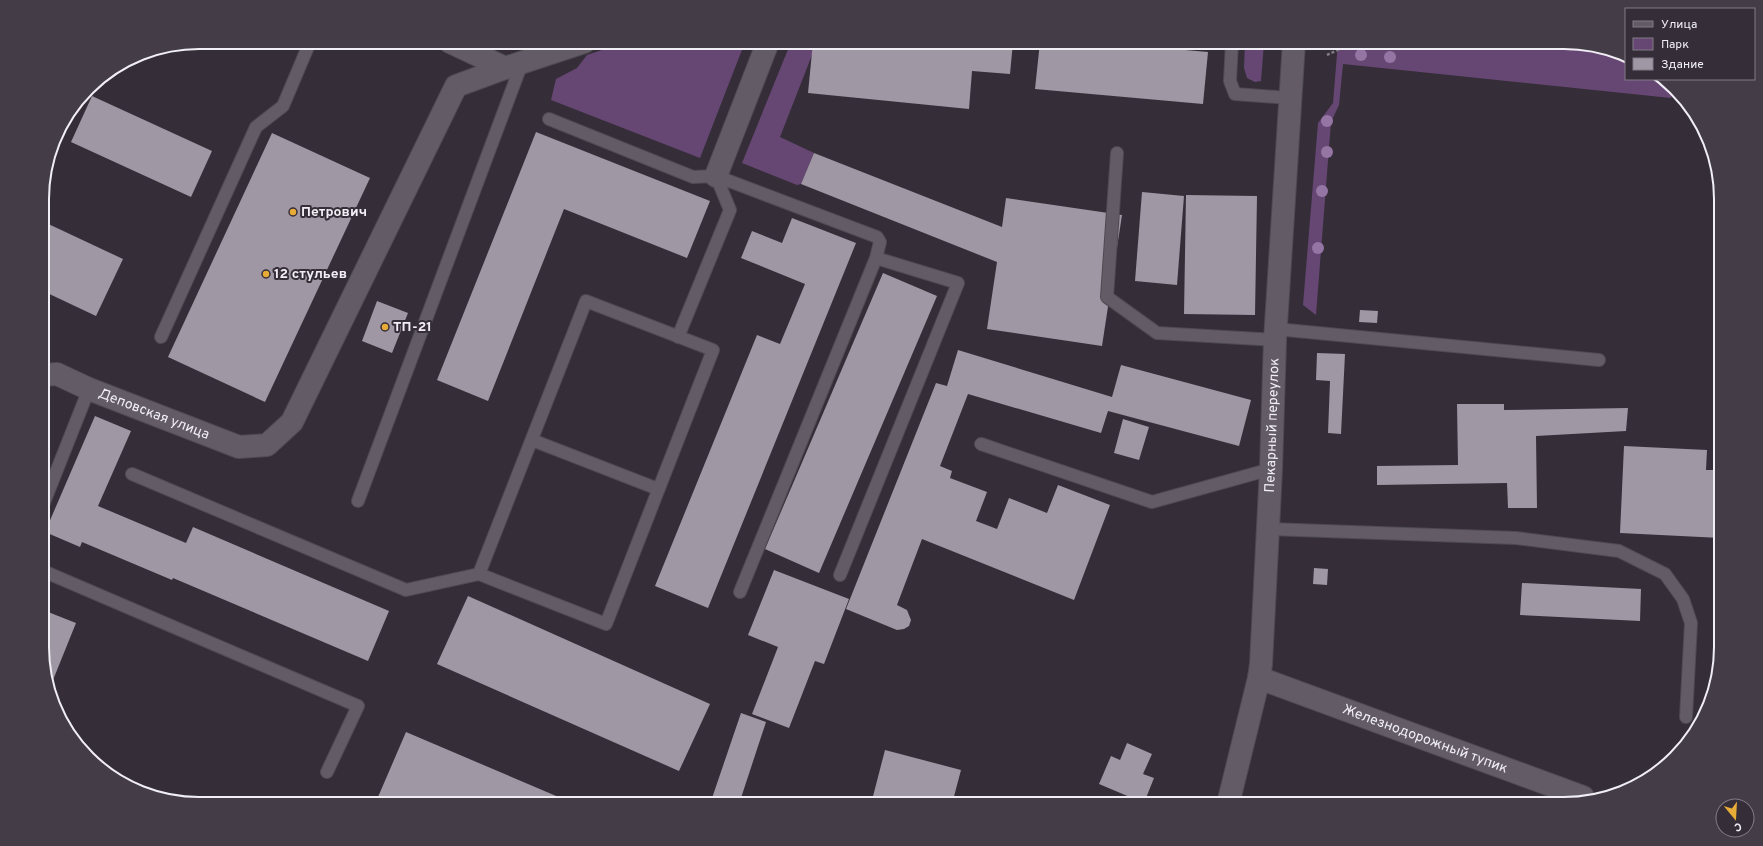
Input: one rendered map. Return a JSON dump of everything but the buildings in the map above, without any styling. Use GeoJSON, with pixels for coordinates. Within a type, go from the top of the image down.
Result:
{"type":"FeatureCollection","features":[{"type":"Feature","properties":{"kind":"street"},"geometry":{"type":"LineString","coordinates":[[469,49],[514,65],[563,49]]}},
{"type":"Feature","properties":{"kind":"street"},"geometry":{"type":"LineString","coordinates":[[716,176],[765,49]]}},
{"type":"Feature","properties":{"kind":"street","name":"Пекарный переулок"},"geometry":{"type":"LineString","coordinates":[[1230,797],[1259,678],[1271,469],[1276,334],[1294,49]]}},
{"type":"Feature","properties":{"kind":"street","name":"Деповская улица"},"geometry":{"type":"LineString","coordinates":[[49,375],[57,374],[239,447],[267,445],[292,422],[456,86],[514,65]]}},
{"type":"Feature","properties":{"kind":"street","name":"Железнодорожный тупик"},"geometry":{"type":"LineString","coordinates":[[1259,678],[1579,796]]}},
{"type":"Feature","properties":{"kind":"lane"},"geometry":{"type":"LineString","coordinates":[[161,337],[256,127],[283,106],[307,49]]}},
{"type":"Feature","properties":{"kind":"lane"},"geometry":{"type":"LineString","coordinates":[[1232,49],[1230,81],[1235,94],[1290,98]]}},
{"type":"Feature","properties":{"kind":"lane"},"geometry":{"type":"LineString","coordinates":[[358,502],[514,65]]}},
{"type":"Feature","properties":{"kind":"lane"},"geometry":{"type":"LineString","coordinates":[[549,119],[693,177],[716,176],[877,237],[880,242],[876,258],[740,592]]}},
{"type":"Feature","properties":{"kind":"lane"},"geometry":{"type":"LineString","coordinates":[[1117,153],[1107,297],[1157,333],[1276,334],[1599,360]]}},
{"type":"Feature","properties":{"kind":"lane"},"geometry":{"type":"LineString","coordinates":[[678,337],[730,210],[716,176]]}},
{"type":"Feature","properties":{"kind":"lane"},"geometry":{"type":"LineString","coordinates":[[840,575],[958,283],[876,258]]}},
{"type":"Feature","properties":{"kind":"lane"},"geometry":{"type":"LineString","coordinates":[[132,474],[406,590],[479,574],[606,624],[713,350],[586,301],[479,574]]}},
{"type":"Feature","properties":{"kind":"lane"},"geometry":{"type":"LineString","coordinates":[[49,490],[89,388]]}},
{"type":"Feature","properties":{"kind":"lane"},"geometry":{"type":"LineString","coordinates":[[532,440],[658,489]]}},
{"type":"Feature","properties":{"kind":"lane"},"geometry":{"type":"LineString","coordinates":[[981,444],[1152,502],[1271,469]]}},
{"type":"Feature","properties":{"kind":"lane"},"geometry":{"type":"LineString","coordinates":[[1268,529],[1516,538],[1620,551],[1665,574],[1683,599],[1691,623],[1686,717]]}},
{"type":"Feature","properties":{"kind":"lane"},"geometry":{"type":"LineString","coordinates":[[49,574],[358,706],[327,772]]}},
{"type":"Feature","properties":{"kind":"path"},"geometry":{"type":"LineString","coordinates":[[1326,55],[1339,49]]}},
{"type":"Feature","properties":{"kind":"green space"},"geometry":{"type":"Polygon","coordinates":[[[605,49],[742,49],[700,158],[551,100],[556,79],[577,68],[587,55],[605,49]]]}},
{"type":"Feature","properties":{"kind":"green space"},"geometry":{"type":"Polygon","coordinates":[[[788,49],[812,49],[812,55],[780,137],[814,153],[801,184],[797,185],[742,163],[788,49]]]}},
{"type":"Feature","properties":{"kind":"green space"},"geometry":{"type":"Polygon","coordinates":[[[1245,49],[1263,49],[1261,81],[1255,82],[1247,78],[1244,68],[1245,49]]]}},
{"type":"Feature","properties":{"kind":"green space"},"geometry":{"type":"Polygon","coordinates":[[[1337,49],[1584,50],[1603,54],[1625,61],[1625,80],[1655,80],[1672,95],[1671,98],[1343,64],[1339,105],[1331,122],[1316,315],[1303,305],[1318,123],[1333,103],[1337,49]]]}},
{"type":"Feature","properties":{"kind":"place","name":"Петрович"},"geometry":{"type":"Point","coordinates":[293,212]}},
{"type":"Feature","properties":{"kind":"place","name":"12 стульев"},"geometry":{"type":"Point","coordinates":[266,274]}},
{"type":"Feature","properties":{"kind":"place","name":"ТП-21"},"geometry":{"type":"Point","coordinates":[385,327]}}]}
